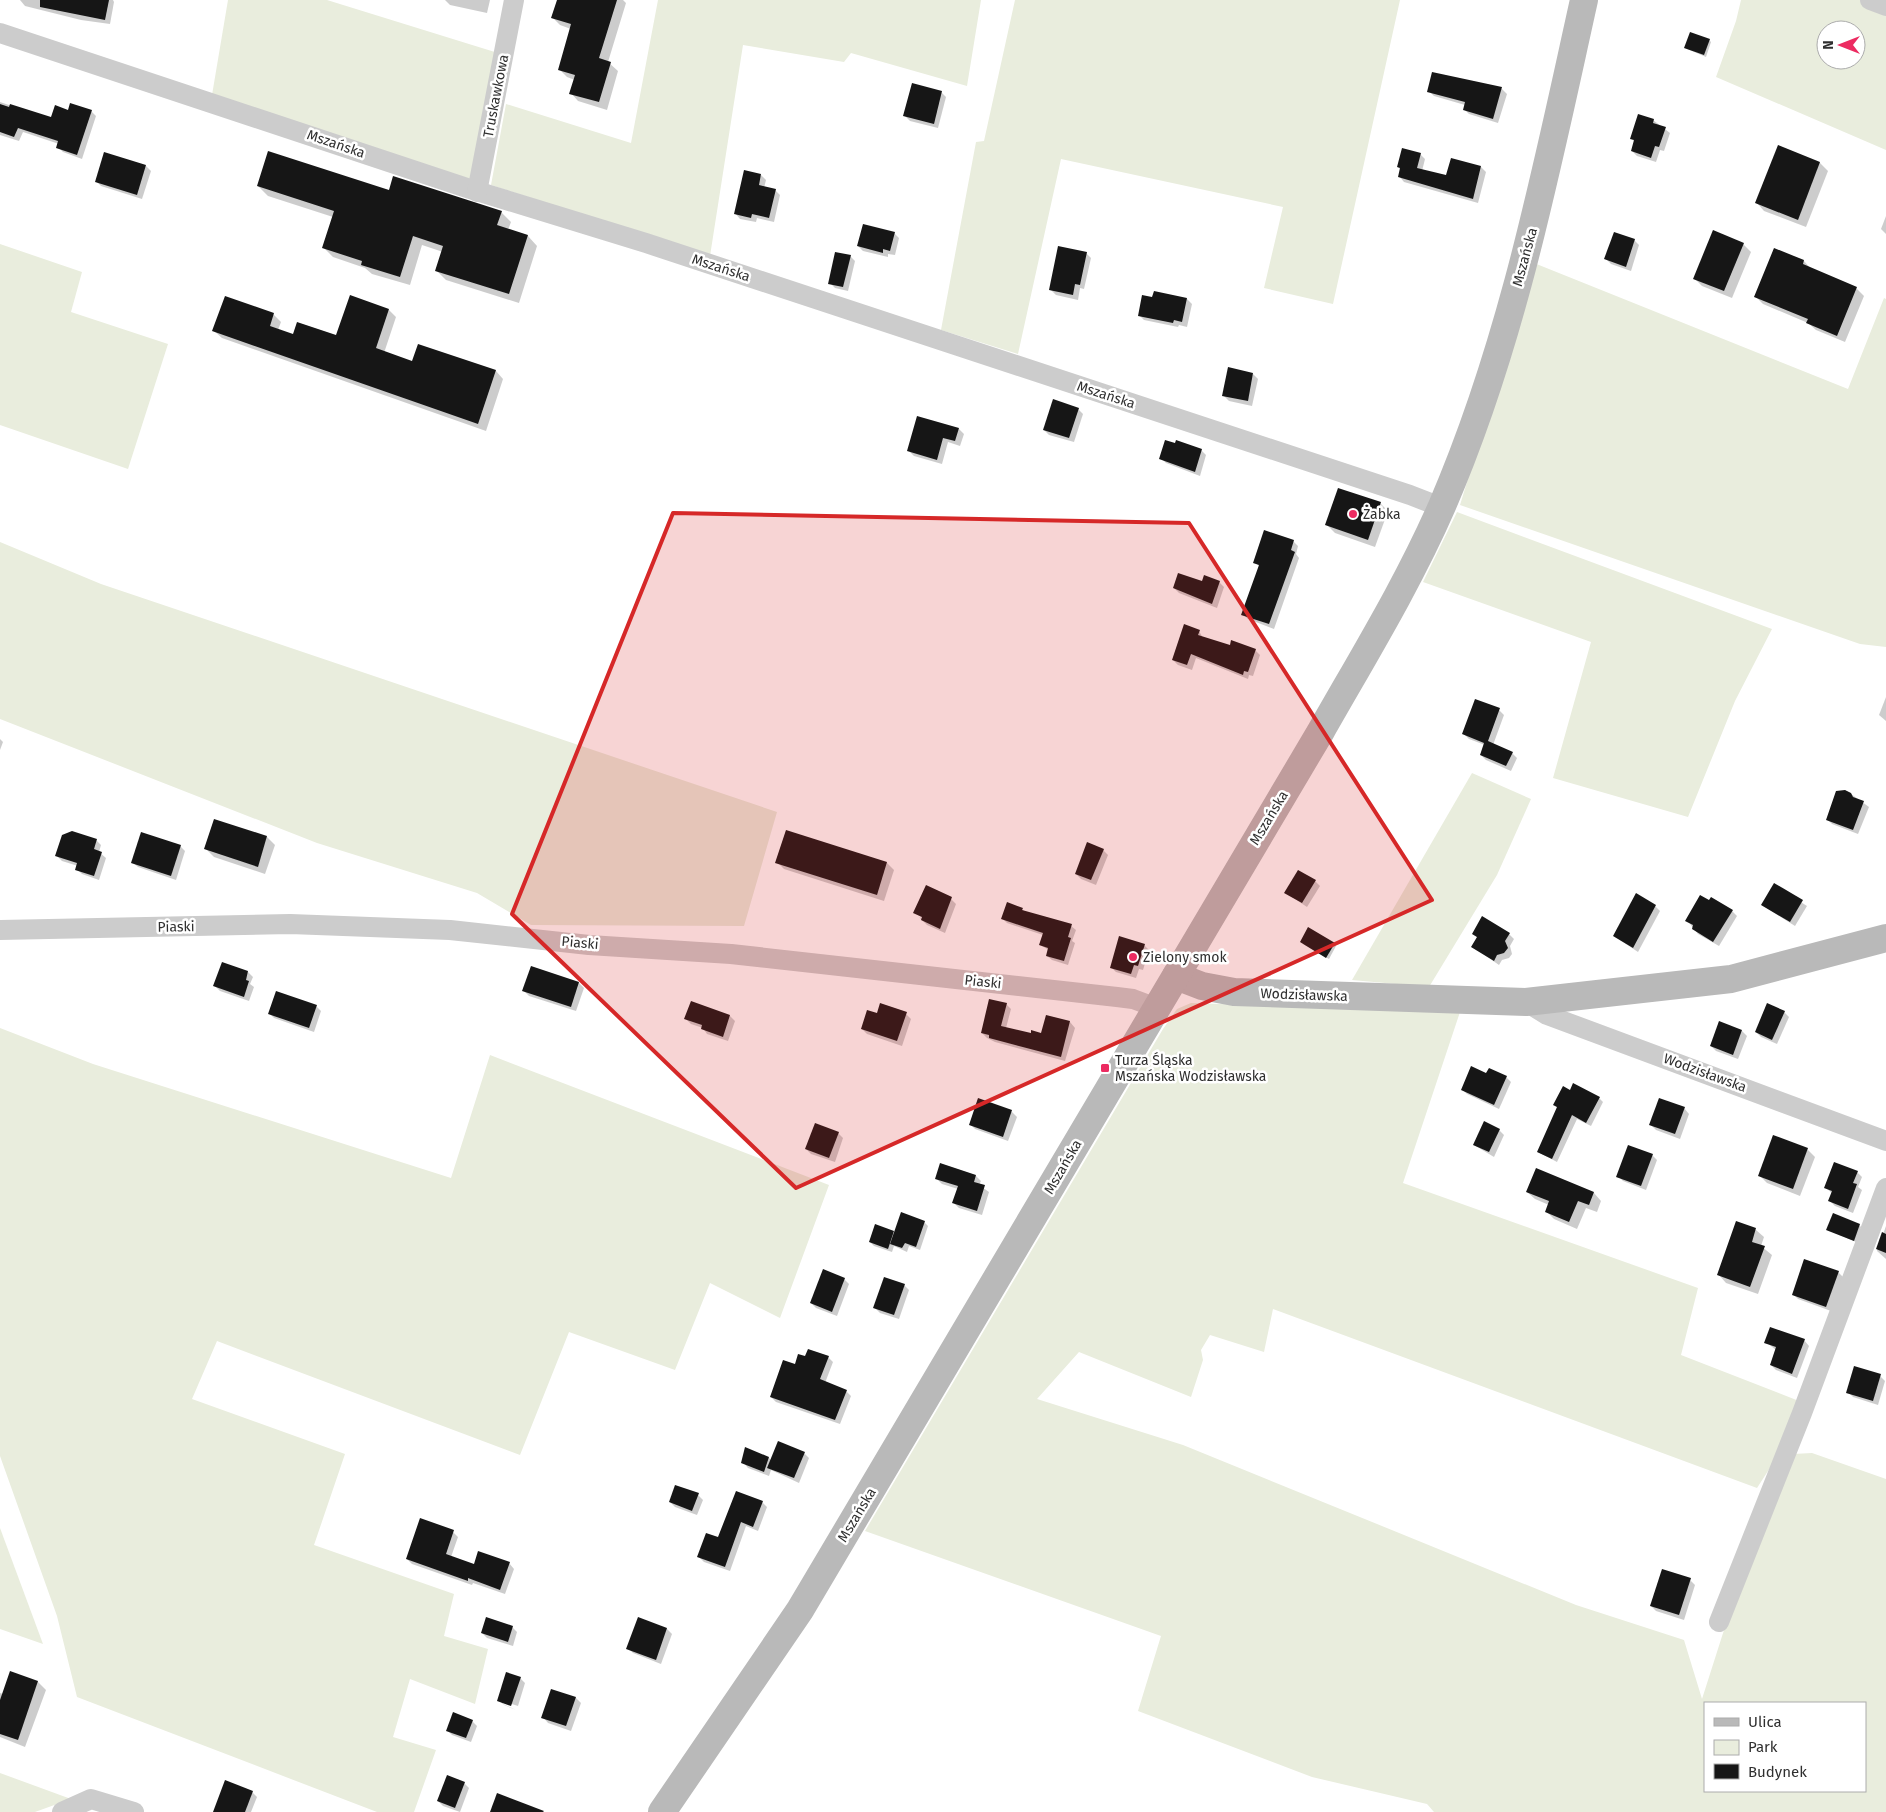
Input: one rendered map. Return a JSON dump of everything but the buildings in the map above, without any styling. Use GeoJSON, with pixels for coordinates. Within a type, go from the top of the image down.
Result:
{"type":"FeatureCollection","features":[{"type":"Feature","properties":{"kind":"street","name":"Truskawkowa"},"geometry":{"type":"LineString","coordinates":[[478,192],[514,0]]}},
{"type":"Feature","properties":{"kind":"street","name":"Mszańska"},"geometry":{"type":"LineString","coordinates":[[662,1812],[800,1610],[1372,642],[1441,507],[1491,376],[1529,244],[1584,0]]}},
{"type":"Feature","properties":{"kind":"street"},"geometry":{"type":"LineString","coordinates":[[1870,0],[1886,6]]}},
{"type":"Feature","properties":{"kind":"street","name":"Mszańska"},"geometry":{"type":"LineString","coordinates":[[0,33],[478,192],[646,243],[1410,495],[1441,507]]}},
{"type":"Feature","properties":{"kind":"street","name":"Piaski"},"geometry":{"type":"LineString","coordinates":[[0,930],[290,924],[450,930],[589,945],[731,954],[1117,997],[1132,999],[1157,1008]]}},
{"type":"Feature","properties":{"kind":"street","name":"Wodzisławska"},"geometry":{"type":"LineString","coordinates":[[1176,976],[1202,986],[1234,992],[1526,1002],[1731,979],[1886,938]]}},
{"type":"Feature","properties":{"kind":"street","name":"Wodzisławska"},"geometry":{"type":"LineString","coordinates":[[1526,1002],[1547,1014],[1886,1141]]}},
{"type":"Feature","properties":{"kind":"street"},"geometry":{"type":"LineString","coordinates":[[1719,1622],[1802,1413],[1886,1188]]}},
{"type":"Feature","properties":{"kind":"street"},"geometry":{"type":"LineString","coordinates":[[62,1812],[92,1799],[134,1812]]}},
{"type":"Feature","properties":{"kind":"highlighted area"},"geometry":{"type":"Polygon","coordinates":[[[673,513],[1189,523],[1432,900],[796,1188],[512,914],[673,513]]]}},
{"type":"Feature","properties":{"kind":"green space"},"geometry":{"type":"Polygon","coordinates":[[[228,0],[327,0],[498,53],[473,183],[212,95],[228,0]]]}},
{"type":"Feature","properties":{"kind":"green space"},"geometry":{"type":"Polygon","coordinates":[[[658,0],[981,0],[967,86],[851,53],[844,62],[743,45],[710,256],[491,185],[506,104],[631,143],[658,0]]]}},
{"type":"Feature","properties":{"kind":"green space"},"geometry":{"type":"Polygon","coordinates":[[[1015,0],[1400,0],[1333,304],[1264,288],[1283,207],[1061,159],[1018,354],[941,330],[976,142],[984,141],[1015,0]]]}},
{"type":"Feature","properties":{"kind":"green space"},"geometry":{"type":"Polygon","coordinates":[[[1741,0],[1869,0],[1886,8],[1886,150],[1716,77],[1736,21],[1741,0]]]}},
{"type":"Feature","properties":{"kind":"green space"},"geometry":{"type":"Polygon","coordinates":[[[0,244],[82,272],[71,312],[168,344],[128,469],[0,425],[0,244]]]}},
{"type":"Feature","properties":{"kind":"green space"},"geometry":{"type":"Polygon","coordinates":[[[1534,263],[1848,389],[1884,298],[1886,299],[1886,647],[1860,644],[1460,505],[1534,263]]]}},
{"type":"Feature","properties":{"kind":"green space"},"geometry":{"type":"Polygon","coordinates":[[[1457,512],[1772,629],[1735,701],[1688,817],[1553,778],[1591,642],[1423,582],[1457,512]]]}},
{"type":"Feature","properties":{"kind":"green space"},"geometry":{"type":"Polygon","coordinates":[[[0,542],[101,584],[777,812],[744,926],[531,925],[477,893],[317,843],[0,719],[0,542]]]}},
{"type":"Feature","properties":{"kind":"green space"},"geometry":{"type":"Polygon","coordinates":[[[1472,773],[1531,799],[1497,875],[1429,987],[1352,980],[1472,773]]]}},
{"type":"Feature","properties":{"kind":"green space"},"geometry":{"type":"Polygon","coordinates":[[[1191,1003],[1460,1012],[1403,1183],[1698,1288],[1681,1355],[1799,1401],[1779,1454],[1757,1488],[1273,1309],[1264,1352],[1210,1335],[1201,1350],[1203,1360],[1191,1397],[1079,1352],[1037,1399],[1183,1445],[1576,1605],[1684,1640],[1702,1699],[1724,1630],[1793,1454],[1812,1453],[1886,1479],[1886,1812],[1434,1812],[1427,1804],[1312,1777],[1138,1711],[1161,1636],[865,1531],[1163,1029],[1177,1009],[1191,1003]]]}},
{"type":"Feature","properties":{"kind":"green space"},"geometry":{"type":"Polygon","coordinates":[[[0,1028],[93,1064],[451,1178],[490,1055],[829,1185],[780,1318],[710,1283],[675,1370],[569,1332],[520,1455],[217,1341],[192,1399],[345,1454],[314,1545],[454,1594],[444,1636],[488,1649],[475,1704],[410,1679],[393,1737],[436,1750],[414,1812],[377,1812],[77,1697],[57,1616],[0,1456],[0,1028]]]}},
{"type":"Feature","properties":{"kind":"green space"},"geometry":{"type":"Polygon","coordinates":[[[0,1528],[43,1644],[0,1629],[0,1528]]]}},
{"type":"Feature","properties":{"kind":"green space"},"geometry":{"type":"Polygon","coordinates":[[[0,1773],[71,1799],[35,1812],[0,1812],[0,1773]]]}},
{"type":"Feature","properties":{"kind":"place","name":"Żabka"},"geometry":{"type":"Point","coordinates":[1353,514]}},
{"type":"Feature","properties":{"kind":"place","name":"Zielony smok"},"geometry":{"type":"Point","coordinates":[1133,957]}},
{"type":"Feature","properties":{"kind":"place","name":"Turza Śląska Mszańska Wodzisławska"},"geometry":{"type":"Point","coordinates":[1105,1068]}}]}
